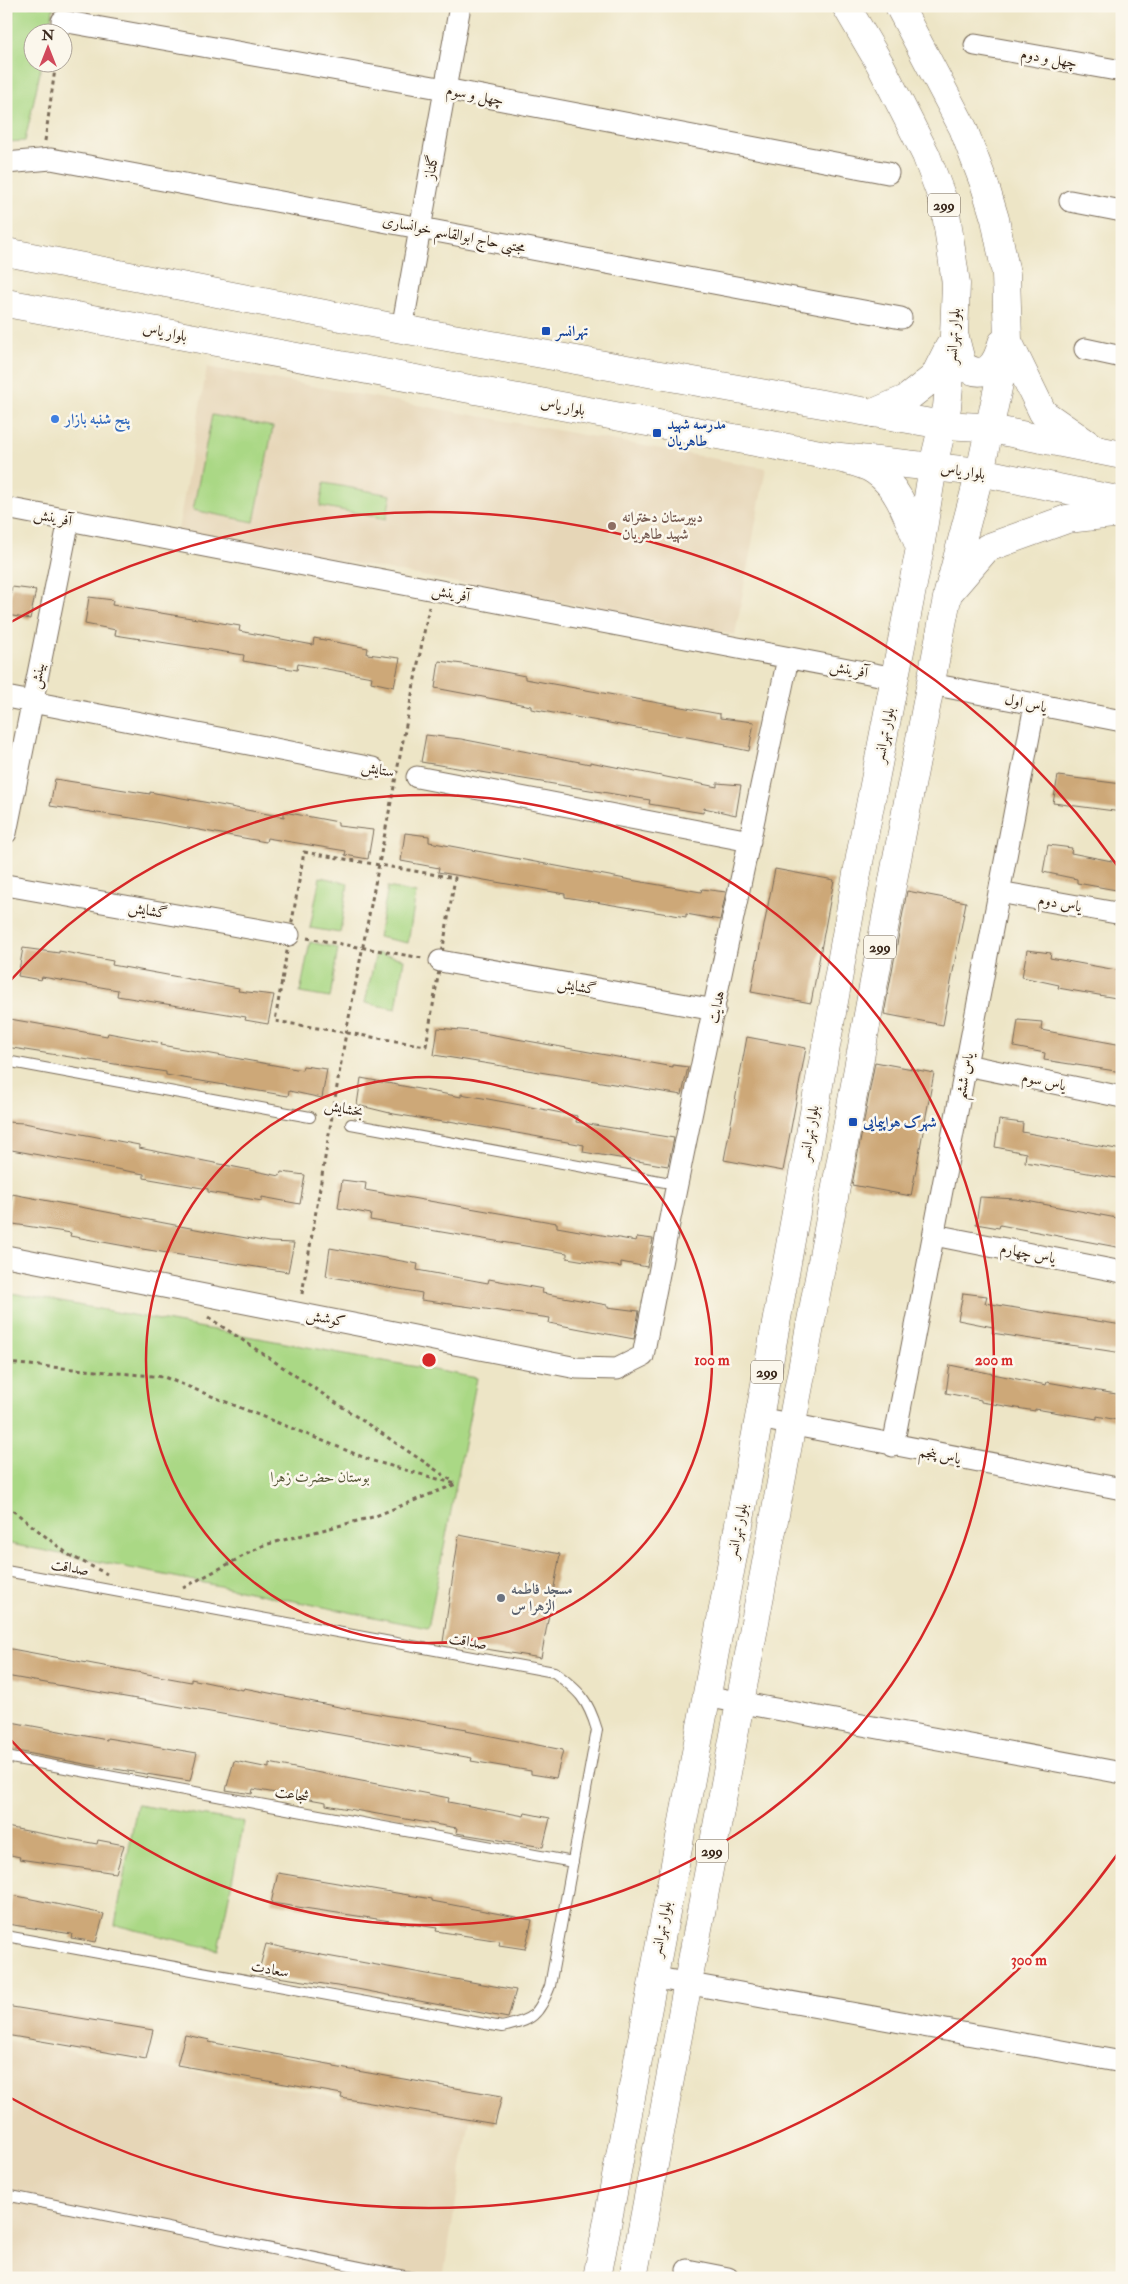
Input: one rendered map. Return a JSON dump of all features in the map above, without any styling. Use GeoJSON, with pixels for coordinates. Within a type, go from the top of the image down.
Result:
{"type":"FeatureCollection","features":[{"type":"Feature","properties":{"kind":"main road","name":"بلوار تهرانسر"},"geometry":{"type":"LineString","coordinates":[[597,2278],[652,1977],[759,1418],[815,1101],[920,548],[933,466],[943,425],[954,334],[956,284],[945,206],[926,155],[880,64],[846,6]]}},
{"type":"Feature","properties":{"kind":"main road","name":"299"},"geometry":{"type":"LineString","coordinates":[[633,2278],[948,593],[980,472],[1008,331],[1006,274],[985,186],[963,128],[899,6]]}},
{"type":"Feature","properties":{"kind":"main road"},"geometry":{"type":"LineString","coordinates":[[6,252],[402,329],[943,425],[988,428],[1109,453]]}},
{"type":"Feature","properties":{"kind":"main road","name":"بلوار یاس"},"geometry":{"type":"LineString","coordinates":[[6,303],[831,456],[980,472],[1122,501]]}},
{"type":"Feature","properties":{"kind":"main road"},"geometry":{"type":"LineString","coordinates":[[954,334],[962,365],[970,371],[983,372],[995,362],[1008,331]]}},
{"type":"Feature","properties":{"kind":"main road"},"geometry":{"type":"LineString","coordinates":[[1008,331],[1043,413],[1109,453]]}},
{"type":"Feature","properties":{"kind":"main road"},"geometry":{"type":"LineString","coordinates":[[873,413],[906,398],[934,377],[940,369],[954,334]]}},
{"type":"Feature","properties":{"kind":"main road"},"geometry":{"type":"LineString","coordinates":[[831,456],[874,470],[887,481],[899,498],[920,548]]}},
{"type":"Feature","properties":{"kind":"main road"},"geometry":{"type":"LineString","coordinates":[[948,593],[987,548],[1068,519],[1122,513]]}},
{"type":"Feature","properties":{"kind":"street","name":"گلناز"},"geometry":{"type":"LineString","coordinates":[[402,329],[460,6]]}},
{"type":"Feature","properties":{"kind":"street","name":"چهل و سوم"},"geometry":{"type":"LineString","coordinates":[[62,21],[445,89],[888,173]]}},
{"type":"Feature","properties":{"kind":"street","name":"چهل و دوم"},"geometry":{"type":"LineString","coordinates":[[975,45],[1122,71]]}},
{"type":"Feature","properties":{"kind":"street","name":"مجتبی حاج ابوالقاسم خوانساری"},"geometry":{"type":"LineString","coordinates":[[6,163],[51,159],[901,318]]}},
{"type":"Feature","properties":{"kind":"street"},"geometry":{"type":"LineString","coordinates":[[1070,201],[1122,211]]}},
{"type":"Feature","properties":{"kind":"street"},"geometry":{"type":"LineString","coordinates":[[1085,349],[1122,356]]}},
{"type":"Feature","properties":{"kind":"street","name":"آفرینش"},"geometry":{"type":"LineString","coordinates":[[6,508],[895,678]]}},
{"type":"Feature","properties":{"kind":"street","name":"بینش"},"geometry":{"type":"LineString","coordinates":[[6,833],[69,520]]}},
{"type":"Feature","properties":{"kind":"street","name":"هدایت"},"geometry":{"type":"LineString","coordinates":[[643,1356],[676,1184],[715,1010],[788,658]]}},
{"type":"Feature","properties":{"kind":"street","name":"یاس اول"},"geometry":{"type":"LineString","coordinates":[[931,684],[1122,721]]}},
{"type":"Feature","properties":{"kind":"street","name":"ستایش"},"geometry":{"type":"LineString","coordinates":[[6,697],[373,768]]}},
{"type":"Feature","properties":{"kind":"street","name":"یاس ششم"},"geometry":{"type":"LineString","coordinates":[[894,1446],[1035,705]]}},
{"type":"Feature","properties":{"kind":"street"},"geometry":{"type":"LineString","coordinates":[[417,777],[750,842]]}},
{"type":"Feature","properties":{"kind":"street","name":"گشایش"},"geometry":{"type":"LineString","coordinates":[[6,885],[289,935]]}},
{"type":"Feature","properties":{"kind":"street","name":"یاس دوم"},"geometry":{"type":"LineString","coordinates":[[999,892],[1122,914]]}},
{"type":"Feature","properties":{"kind":"street","name":"گشایش"},"geometry":{"type":"LineString","coordinates":[[440,961],[715,1010]]}},
{"type":"Feature","properties":{"kind":"street","name":"یاس سوم"},"geometry":{"type":"LineString","coordinates":[[966,1065],[1122,1097]]}},
{"type":"Feature","properties":{"kind":"street","name":"یاس چهارم"},"geometry":{"type":"LineString","coordinates":[[934,1235],[1122,1272]]}},
{"type":"Feature","properties":{"kind":"street","name":"کوشش"},"geometry":{"type":"LineString","coordinates":[[6,1256],[577,1368],[617,1369],[643,1356]]}},
{"type":"Feature","properties":{"kind":"street","name":"یاس پنجم"},"geometry":{"type":"LineString","coordinates":[[759,1418],[894,1446],[1122,1489]]}},
{"type":"Feature","properties":{"kind":"street"},"geometry":{"type":"LineString","coordinates":[[705,1696],[1122,1773]]}},
{"type":"Feature","properties":{"kind":"street"},"geometry":{"type":"LineString","coordinates":[[652,1977],[1122,2062]]}},
{"type":"Feature","properties":{"kind":"street"},"geometry":{"type":"LineString","coordinates":[[687,2270],[728,2278]]}},
{"type":"Feature","properties":{"kind":"lane","name":"بخشایش"},"geometry":{"type":"LineString","coordinates":[[6,1061],[310,1117]]}},
{"type":"Feature","properties":{"kind":"lane","name":"بخشایش"},"geometry":{"type":"LineString","coordinates":[[351,1124],[676,1184]]}},
{"type":"Feature","properties":{"kind":"lane","name":"صداقت"},"geometry":{"type":"LineString","coordinates":[[6,1571],[554,1672],[580,1692],[591,1710],[597,1730],[550,1986],[543,2004],[528,2021]]}},
{"type":"Feature","properties":{"kind":"lane","name":"شجاعت"},"geometry":{"type":"LineString","coordinates":[[6,1757],[572,1862]]}},
{"type":"Feature","properties":{"kind":"lane","name":"سعادت"},"geometry":{"type":"LineString","coordinates":[[6,1936],[502,2027],[528,2021]]}},
{"type":"Feature","properties":{"kind":"lane"},"geometry":{"type":"LineString","coordinates":[[6,2195],[414,2278]]}},
{"type":"Feature","properties":{"kind":"path"},"geometry":{"type":"LineString","coordinates":[[38,160],[45,143],[55,72]]}},
{"type":"Feature","properties":{"kind":"path"},"geometry":{"type":"LineString","coordinates":[[299,1313],[346,1032],[432,589]]}},
{"type":"Feature","properties":{"kind":"path","name":"ستایش"},"geometry":{"type":"LineString","coordinates":[[373,768],[417,777]]}},
{"type":"Feature","properties":{"kind":"path"},"geometry":{"type":"LineString","coordinates":[[304,852],[378,864],[455,878],[426,1046],[275,1021],[304,852]]}},
{"type":"Feature","properties":{"kind":"path"},"geometry":{"type":"LineString","coordinates":[[289,935],[440,961]]}},
{"type":"Feature","properties":{"kind":"path","name":"بخشایش"},"geometry":{"type":"LineString","coordinates":[[310,1117],[351,1124]]}},
{"type":"Feature","properties":{"kind":"path"},"geometry":{"type":"LineString","coordinates":[[202,1313],[456,1484]]}},
{"type":"Feature","properties":{"kind":"path"},"geometry":{"type":"LineString","coordinates":[[6,1363],[164,1377],[373,1461],[456,1484]]}},
{"type":"Feature","properties":{"kind":"path"},"geometry":{"type":"LineString","coordinates":[[162,1599],[264,1545],[373,1517],[456,1484]]}},
{"type":"Feature","properties":{"kind":"path"},"geometry":{"type":"LineString","coordinates":[[6,1505],[69,1555],[111,1575]]}},
{"type":"Feature","properties":{"kind":"shaded area"},"geometry":{"type":"Polygon","coordinates":[[[207,367],[766,468],[735,635],[178,530],[207,367]]]}},
{"type":"Feature","properties":{"kind":"shaded area"},"geometry":{"type":"Polygon","coordinates":[[[6,2040],[470,2120],[443,2278],[6,2278],[6,2040]]]}},
{"type":"Feature","properties":{"kind":"green space"},"geometry":{"type":"Polygon","coordinates":[[[15,6],[54,6],[50,22],[22,22],[22,72],[40,72],[25,141],[6,142],[6,61],[15,6]]]}},
{"type":"Feature","properties":{"kind":"green space"},"geometry":{"type":"Polygon","coordinates":[[[212,415],[273,427],[254,522],[193,510],[212,415]]]}},
{"type":"Feature","properties":{"kind":"green space"},"geometry":{"type":"Polygon","coordinates":[[[324,483],[391,495],[386,519],[320,506],[324,483]]]}},
{"type":"Feature","properties":{"kind":"green space"},"geometry":{"type":"Polygon","coordinates":[[[320,877],[348,883],[340,933],[310,928],[320,877]]]}},
{"type":"Feature","properties":{"kind":"green space"},"geometry":{"type":"Polygon","coordinates":[[[388,887],[416,893],[408,943],[378,937],[388,887]]]}},
{"type":"Feature","properties":{"kind":"green space"},"geometry":{"type":"Polygon","coordinates":[[[310,942],[338,948],[330,998],[300,993],[310,942]]]}},
{"type":"Feature","properties":{"kind":"green space"},"geometry":{"type":"Polygon","coordinates":[[[376,953],[404,959],[396,1009],[365,1003],[376,953]]]}},
{"type":"Feature","properties":{"kind":"green space","name":"بوستان حضرت زهرا"},"geometry":{"type":"Polygon","coordinates":[[[6,1292],[477,1378],[428,1628],[6,1543],[6,1292]]]}},
{"type":"Feature","properties":{"kind":"green space"},"geometry":{"type":"Polygon","coordinates":[[[137,1805],[244,1822],[218,1950],[115,1925],[137,1805]]]}},
{"type":"Feature","properties":{"kind":"building"},"geometry":{"type":"Polygon","coordinates":[[[12,587],[36,590],[30,619],[7,615],[12,587]]]}},
{"type":"Feature","properties":{"kind":"building"},"geometry":{"type":"Polygon","coordinates":[[[89,597],[113,600],[112,605],[240,626],[239,631],[313,645],[314,638],[368,648],[367,654],[400,658],[394,687],[371,682],[372,677],[298,664],[297,670],[243,661],[244,655],[115,635],[116,630],[85,624],[89,597]]]}},
{"type":"Feature","properties":{"kind":"building"},"geometry":{"type":"Polygon","coordinates":[[[439,661],[525,676],[525,679],[720,714],[720,718],[754,722],[749,751],[725,746],[726,744],[531,709],[531,706],[435,688],[439,661]]]}},
{"type":"Feature","properties":{"kind":"building"},"geometry":{"type":"Polygon","coordinates":[[[426,735],[461,739],[590,764],[590,762],[717,787],[717,783],[741,785],[736,815],[704,808],[703,813],[649,804],[650,800],[421,762],[426,735]]]}},
{"type":"Feature","properties":{"kind":"building"},"geometry":{"type":"Polygon","coordinates":[[[1058,776],[1122,784],[1122,812],[1053,803],[1058,776]]]}},
{"type":"Feature","properties":{"kind":"building"},"geometry":{"type":"Polygon","coordinates":[[[55,779],[150,794],[150,792],[284,817],[284,812],[338,822],[338,826],[373,830],[368,859],[345,855],[346,851],[267,838],[266,842],[138,819],[50,806],[55,779]]]}},
{"type":"Feature","properties":{"kind":"building"},"geometry":{"type":"Polygon","coordinates":[[[405,833],[429,836],[429,842],[636,881],[701,892],[702,889],[726,892],[720,920],[686,914],[686,917],[565,897],[565,894],[438,872],[439,868],[401,861],[405,833]]]}},
{"type":"Feature","properties":{"kind":"building"},"geometry":{"type":"Polygon","coordinates":[[[1048,845],[1072,848],[1071,853],[1122,863],[1122,891],[1077,883],[1077,879],[1043,872],[1048,845]]]}},
{"type":"Feature","properties":{"kind":"building"},"geometry":{"type":"Polygon","coordinates":[[[775,869],[834,880],[811,1003],[751,992],[775,869]]]}},
{"type":"Feature","properties":{"kind":"building"},"geometry":{"type":"Polygon","coordinates":[[[907,891],[966,902],[943,1025],[884,1014],[907,891]]]}},
{"type":"Feature","properties":{"kind":"building"},"geometry":{"type":"Polygon","coordinates":[[[23,948],[59,953],[59,951],[113,961],[112,965],[239,988],[238,991],[274,995],[268,1024],[245,1020],[246,1017],[117,996],[118,990],[42,977],[41,980],[18,976],[23,948]]]}},
{"type":"Feature","properties":{"kind":"building"},"geometry":{"type":"Polygon","coordinates":[[[1027,950],[1051,953],[1050,958],[1122,971],[1122,999],[1058,988],[1059,985],[1022,977],[1027,950]]]}},
{"type":"Feature","properties":{"kind":"building"},"geometry":{"type":"Polygon","coordinates":[[[10,1019],[107,1036],[108,1033],[162,1043],[161,1045],[302,1070],[303,1066],[327,1069],[322,1098],[289,1091],[288,1096],[166,1075],[166,1072],[6,1047],[10,1019]]]}},
{"type":"Feature","properties":{"kind":"building"},"geometry":{"type":"Polygon","coordinates":[[[1018,1020],[1042,1022],[1041,1030],[1122,1045],[1122,1072],[1044,1060],[1045,1053],[1014,1047],[1018,1020]]]}},
{"type":"Feature","properties":{"kind":"building"},"geometry":{"type":"Polygon","coordinates":[[[438,1028],[472,1031],[673,1067],[673,1065],[688,1067],[682,1095],[434,1055],[438,1028]]]}},
{"type":"Feature","properties":{"kind":"building"},"geometry":{"type":"Polygon","coordinates":[[[747,1037],[806,1048],[783,1171],[724,1160],[747,1037]]]}},
{"type":"Feature","properties":{"kind":"building"},"geometry":{"type":"Polygon","coordinates":[[[875,1062],[934,1073],[911,1196],[852,1185],[875,1062]]]}},
{"type":"Feature","properties":{"kind":"building"},"geometry":{"type":"Polygon","coordinates":[[[361,1078],[461,1097],[461,1094],[515,1104],[577,1116],[576,1122],[674,1138],[668,1166],[583,1152],[584,1145],[449,1121],[449,1123],[394,1114],[357,1105],[361,1078]]]}},
{"type":"Feature","properties":{"kind":"building"},"geometry":{"type":"Polygon","coordinates":[[[999,1120],[1023,1123],[1022,1132],[1122,1150],[1122,1179],[1025,1162],[1026,1153],[995,1147],[999,1120]]]}},
{"type":"Feature","properties":{"kind":"building"},"geometry":{"type":"Polygon","coordinates":[[[6,1122],[24,1123],[139,1145],[139,1148],[280,1176],[281,1172],[305,1175],[300,1204],[262,1197],[262,1201],[208,1192],[208,1189],[144,1178],[144,1174],[6,1149],[6,1122]]]}},
{"type":"Feature","properties":{"kind":"building"},"geometry":{"type":"Polygon","coordinates":[[[342,1180],[366,1183],[365,1190],[557,1223],[557,1227],[636,1241],[637,1237],[653,1239],[647,1267],[621,1262],[621,1267],[567,1258],[567,1253],[370,1220],[371,1214],[338,1208],[342,1180]]]}},
{"type":"Feature","properties":{"kind":"building"},"geometry":{"type":"Polygon","coordinates":[[[12,1194],[269,1242],[294,1243],[288,1272],[136,1248],[70,1236],[71,1233],[7,1223],[12,1194]]]}},
{"type":"Feature","properties":{"kind":"building"},"geometry":{"type":"Polygon","coordinates":[[[980,1197],[1016,1199],[1122,1219],[1122,1248],[1000,1225],[999,1228],[976,1224],[980,1197]]]}},
{"type":"Feature","properties":{"kind":"building"},"geometry":{"type":"Polygon","coordinates":[[[330,1248],[418,1264],[417,1270],[488,1283],[489,1279],[543,1289],[542,1293],[607,1305],[607,1307],[639,1311],[634,1339],[549,1323],[550,1318],[421,1300],[422,1293],[326,1276],[330,1248]]]}},
{"type":"Feature","properties":{"kind":"building"},"geometry":{"type":"Polygon","coordinates":[[[963,1293],[987,1296],[985,1303],[1122,1325],[1122,1353],[992,1333],[993,1327],[958,1320],[963,1293]]]}},
{"type":"Feature","properties":{"kind":"building"},"geometry":{"type":"Polygon","coordinates":[[[950,1365],[1046,1385],[1047,1382],[1122,1395],[1122,1421],[1097,1416],[1097,1419],[1035,1409],[1035,1411],[981,1402],[981,1400],[946,1393],[950,1365]]]}},
{"type":"Feature","properties":{"kind":"building","name":"مسجد فاطمه الزهرا س"},"geometry":{"type":"Polygon","coordinates":[[[459,1535],[560,1554],[541,1658],[443,1642],[459,1535]]]}},
{"type":"Feature","properties":{"kind":"building"},"geometry":{"type":"Polygon","coordinates":[[[6,1648],[191,1682],[191,1679],[243,1690],[244,1688],[344,1708],[467,1729],[466,1731],[563,1750],[556,1778],[531,1774],[531,1771],[471,1761],[472,1758],[6,1676],[6,1648]]]}},
{"type":"Feature","properties":{"kind":"building"},"geometry":{"type":"Polygon","coordinates":[[[6,1721],[107,1740],[107,1738],[197,1753],[190,1781],[90,1765],[6,1749],[6,1721]]]}},
{"type":"Feature","properties":{"kind":"building"},"geometry":{"type":"Polygon","coordinates":[[[234,1761],[269,1768],[269,1763],[449,1798],[448,1802],[524,1816],[525,1813],[550,1818],[543,1847],[456,1833],[457,1828],[326,1805],[326,1802],[253,1789],[252,1794],[226,1790],[234,1761]]]}},
{"type":"Feature","properties":{"kind":"building"},"geometry":{"type":"Polygon","coordinates":[[[6,1827],[97,1844],[98,1840],[124,1845],[116,1873],[19,1859],[20,1857],[6,1854],[6,1827]]]}},
{"type":"Feature","properties":{"kind":"building"},"geometry":{"type":"Polygon","coordinates":[[[278,1873],[432,1899],[432,1901],[532,1920],[525,1949],[499,1945],[500,1941],[436,1931],[437,1928],[271,1903],[278,1873]]]}},
{"type":"Feature","properties":{"kind":"building"},"geometry":{"type":"Polygon","coordinates":[[[12,1895],[104,1914],[96,1942],[71,1938],[72,1934],[7,1924],[12,1895]]]}},
{"type":"Feature","properties":{"kind":"building"},"geometry":{"type":"Polygon","coordinates":[[[266,1944],[516,1990],[508,2018],[357,1989],[258,1974],[266,1944]]]}},
{"type":"Feature","properties":{"kind":"building"},"geometry":{"type":"Polygon","coordinates":[[[6,2006],[153,2030],[146,2059],[6,2035],[6,2006]]]}},
{"type":"Feature","properties":{"kind":"building"},"geometry":{"type":"Polygon","coordinates":[[[185,2035],[210,2040],[209,2042],[334,2065],[334,2067],[502,2096],[495,2124],[341,2098],[342,2094],[177,2065],[185,2035]]]}},
{"type":"Feature","properties":{"kind":"place","name":"تهرانسر"},"geometry":{"type":"Point","coordinates":[546,331]}},
{"type":"Feature","properties":{"kind":"place","name":"پنج شنبه بازار"},"geometry":{"type":"Point","coordinates":[55,419]}},
{"type":"Feature","properties":{"kind":"place","name":"مدرسه شهید طاهریان"},"geometry":{"type":"Point","coordinates":[657,433]}},
{"type":"Feature","properties":{"kind":"place","name":"دبیرستان دخترانه شهید طاهریان"},"geometry":{"type":"Point","coordinates":[612,526]}},
{"type":"Feature","properties":{"kind":"place","name":"شهرک هواپیمایی"},"geometry":{"type":"Point","coordinates":[853,1122]}},
{"type":"Feature","properties":{"kind":"place","name":"مسجد فاطمه الزهرا س"},"geometry":{"type":"Point","coordinates":[501,1598]}}]}
